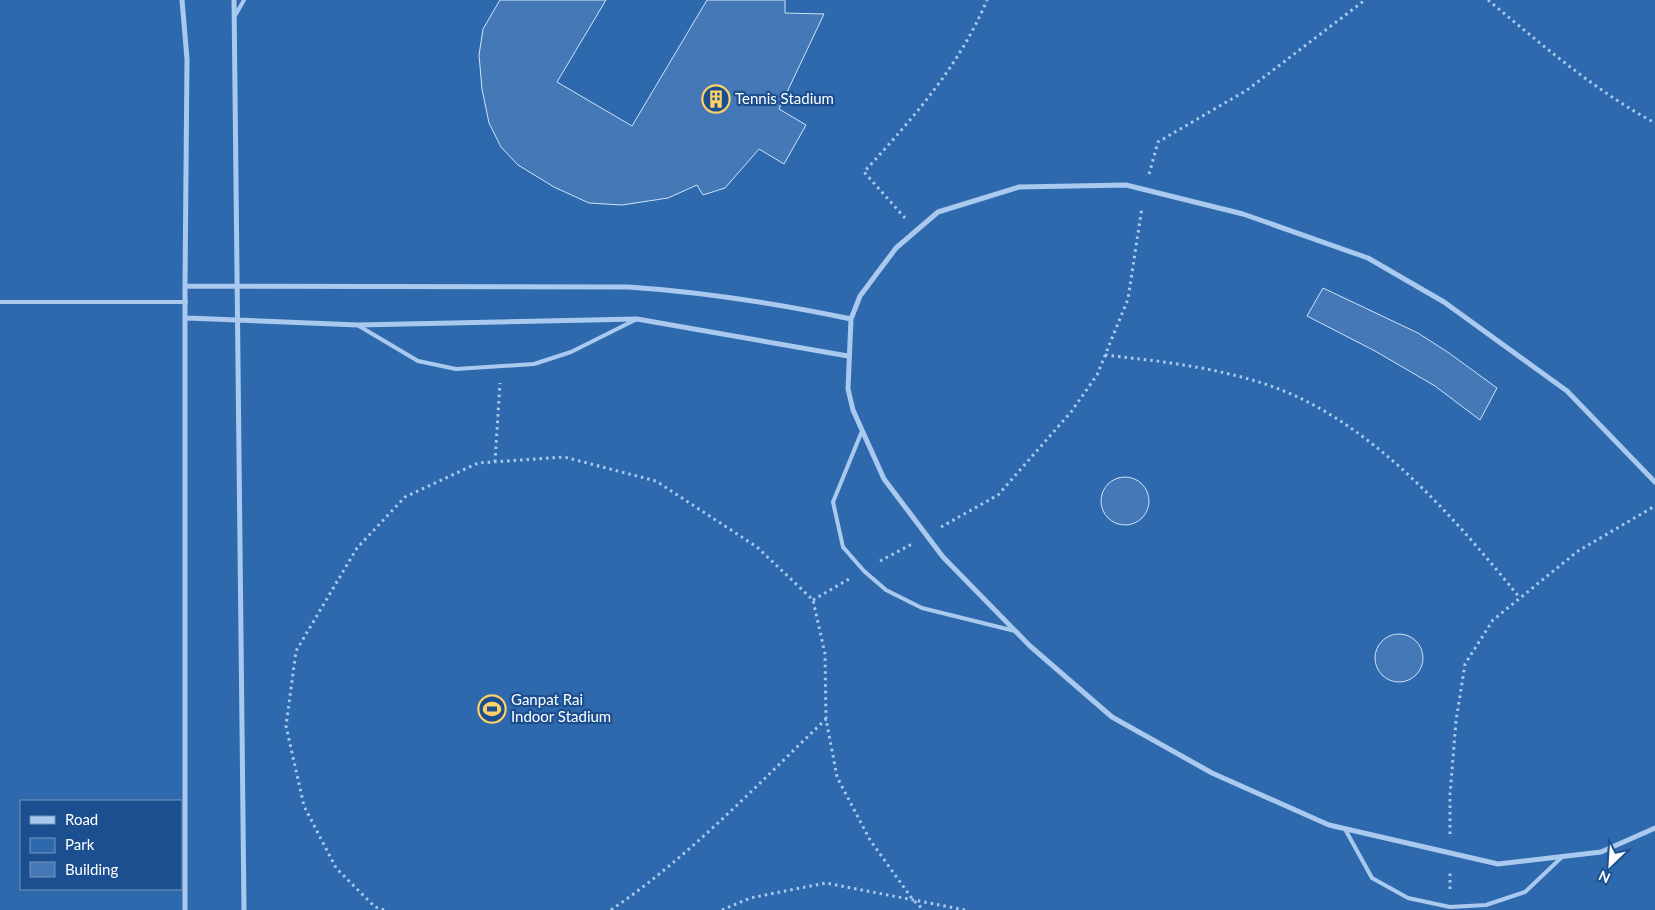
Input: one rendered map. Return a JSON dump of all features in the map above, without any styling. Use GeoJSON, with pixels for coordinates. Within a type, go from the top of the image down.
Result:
{"type":"FeatureCollection","features":[{"type":"Feature","properties":{"kind":"street"},"geometry":{"type":"LineString","coordinates":[[182,0],[187,59],[185,286],[186,910]]}},
{"type":"Feature","properties":{"kind":"street"},"geometry":{"type":"LineString","coordinates":[[234,0],[236,14],[238,286],[236,320],[244,910]]}},
{"type":"Feature","properties":{"kind":"street"},"geometry":{"type":"LineString","coordinates":[[1655,482],[1567,391],[1444,302],[1368,258],[1243,214],[1126,185],[1019,187],[938,212],[896,248],[860,296],[851,319],[848,389],[862,429],[884,479],[943,557],[1015,632],[1112,717],[1212,773],[1329,826],[1498,864],[1601,852],[1655,828]]}},
{"type":"Feature","properties":{"kind":"street"},"geometry":{"type":"LineString","coordinates":[[185,286],[628,287],[680,290],[759,300],[851,319]]}},
{"type":"Feature","properties":{"kind":"street"},"geometry":{"type":"LineString","coordinates":[[186,318],[358,325],[637,319],[848,356]]}},
{"type":"Feature","properties":{"kind":"lane"},"geometry":{"type":"LineString","coordinates":[[236,14],[244,0]]}},
{"type":"Feature","properties":{"kind":"lane"},"geometry":{"type":"LineString","coordinates":[[0,302],[186,302]]}},
{"type":"Feature","properties":{"kind":"lane"},"geometry":{"type":"LineString","coordinates":[[358,325],[418,361],[456,369],[502,368],[534,364],[571,352],[637,319]]}},
{"type":"Feature","properties":{"kind":"lane"},"geometry":{"type":"LineString","coordinates":[[862,429],[833,502],[842,546],[864,571],[886,590],[922,608],[1015,632]]}},
{"type":"Feature","properties":{"kind":"lane"},"geometry":{"type":"LineString","coordinates":[[1345,829],[1372,878],[1408,898],[1450,907],[1486,905],[1525,892],[1563,856]]}},
{"type":"Feature","properties":{"kind":"path"},"geometry":{"type":"LineString","coordinates":[[916,231],[864,172],[933,94],[976,26],[987,0]]}},
{"type":"Feature","properties":{"kind":"path"},"geometry":{"type":"LineString","coordinates":[[813,600],[998,495],[1071,412],[1098,375],[1128,299],[1145,189],[1158,142],[1246,90],[1365,0]]}},
{"type":"Feature","properties":{"kind":"path"},"geometry":{"type":"LineString","coordinates":[[1488,0],[1583,76],[1628,108],[1655,123]]}},
{"type":"Feature","properties":{"kind":"path"},"geometry":{"type":"LineString","coordinates":[[1105,355],[1186,364],[1266,384],[1333,415],[1392,459],[1467,533],[1520,598]]}},
{"type":"Feature","properties":{"kind":"path"},"geometry":{"type":"LineString","coordinates":[[495,462],[502,368]]}},
{"type":"Feature","properties":{"kind":"path"},"geometry":{"type":"LineString","coordinates":[[384,910],[375,907],[336,868],[304,806],[286,726],[296,651],[357,548],[405,496],[478,463],[564,457],[656,481],[757,547],[813,600],[825,654],[826,719],[837,777],[870,840],[913,900],[924,910]]}},
{"type":"Feature","properties":{"kind":"path"},"geometry":{"type":"LineString","coordinates":[[1450,907],[1450,795],[1456,721],[1465,664],[1493,620],[1578,551],[1655,506]]}},
{"type":"Feature","properties":{"kind":"path"},"geometry":{"type":"LineString","coordinates":[[611,910],[644,887],[702,837],[826,719]]}},
{"type":"Feature","properties":{"kind":"path"},"geometry":{"type":"LineString","coordinates":[[722,910],[750,898],[826,884],[965,910]]}},
{"type":"Feature","properties":{"kind":"green space"},"geometry":{"type":"Polygon","coordinates":[[[0,0],[1655,0],[1655,910],[0,910],[0,0]]]}},
{"type":"Feature","properties":{"kind":"building","name":"Tennis Stadium"},"geometry":{"type":"Polygon","coordinates":[[[500,0],[606,0],[557,82],[632,126],[707,0],[785,0],[785,13],[824,14],[779,109],[806,125],[784,164],[759,149],[725,188],[703,195],[697,185],[668,198],[622,205],[589,203],[554,187],[518,165],[501,147],[489,123],[482,89],[479,55],[483,29],[500,0]]]}},
{"type":"Feature","properties":{"kind":"building"},"geometry":{"type":"Polygon","coordinates":[[[1323,288],[1418,333],[1497,388],[1480,420],[1435,386],[1375,351],[1307,316],[1323,288]]]}},
{"type":"Feature","properties":{"kind":"building"},"geometry":{"type":"Polygon","coordinates":[[[1120,477],[1130,477],[1142,484],[1149,496],[1149,506],[1142,518],[1130,525],[1120,525],[1112,521],[1105,514],[1101,506],[1101,496],[1105,488],[1112,481],[1120,477]]]}},
{"type":"Feature","properties":{"kind":"building"},"geometry":{"type":"Polygon","coordinates":[[[1394,634],[1404,634],[1416,641],[1423,653],[1423,663],[1416,675],[1404,682],[1394,682],[1386,678],[1379,671],[1375,663],[1375,653],[1379,645],[1386,638],[1394,634]]]}},
{"type":"Feature","properties":{"kind":"place","name":"Tennis Stadium"},"geometry":{"type":"Point","coordinates":[716,99]}},
{"type":"Feature","properties":{"kind":"place","name":"Ganpat Rai Indoor Stadium"},"geometry":{"type":"Point","coordinates":[492,709]}}]}
